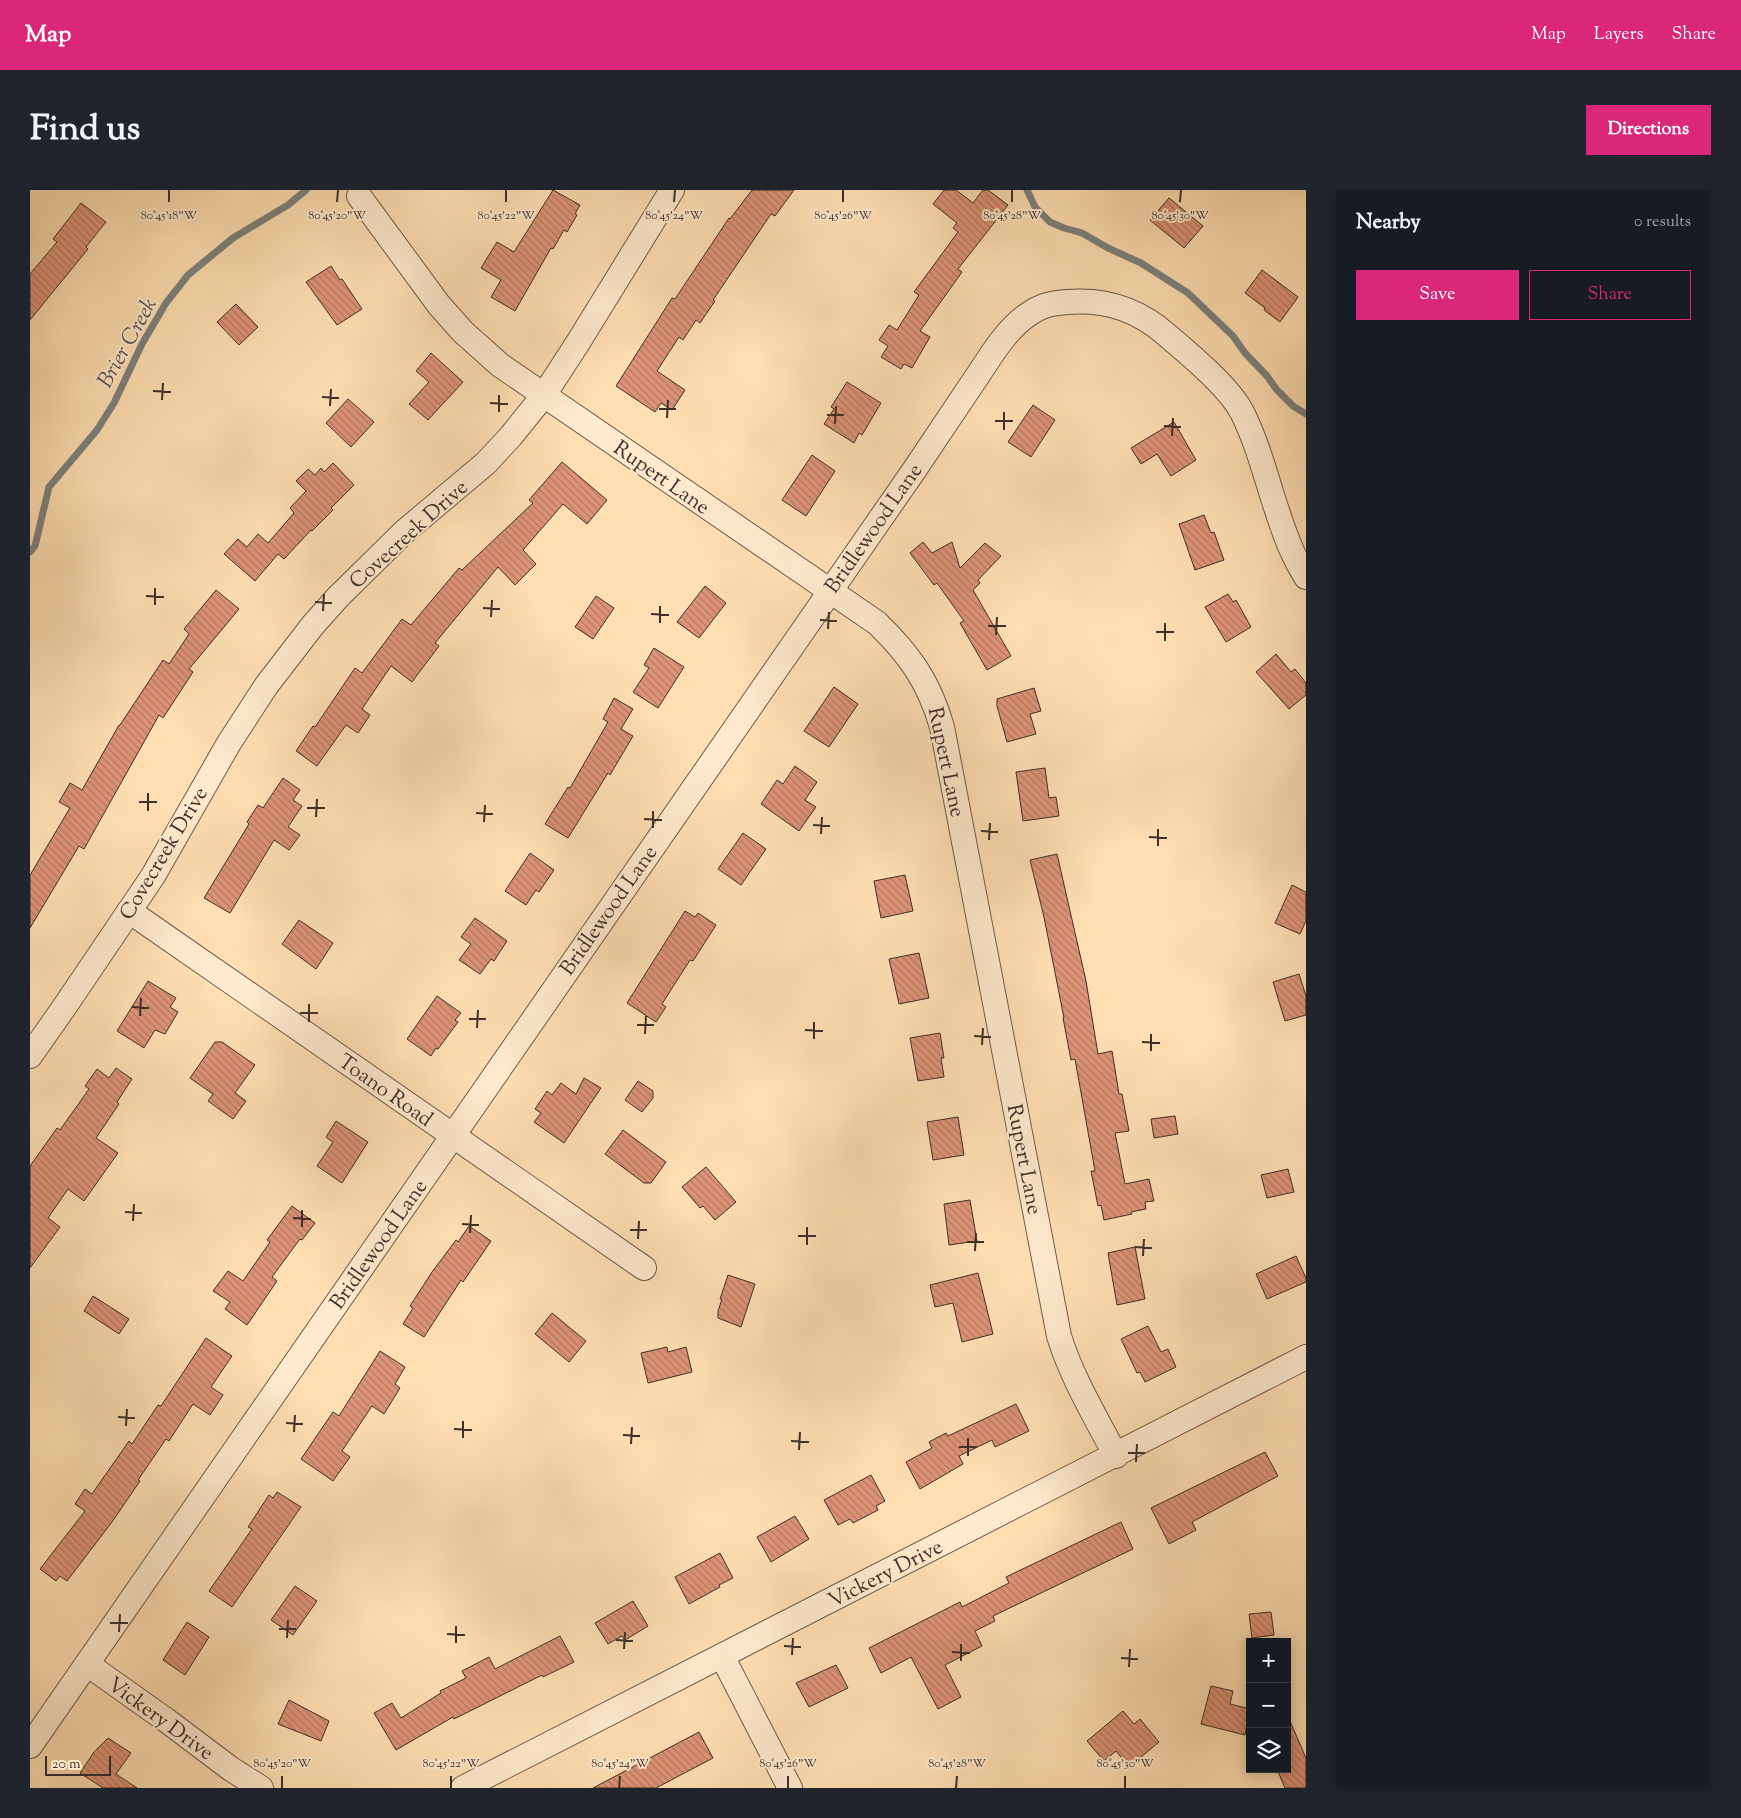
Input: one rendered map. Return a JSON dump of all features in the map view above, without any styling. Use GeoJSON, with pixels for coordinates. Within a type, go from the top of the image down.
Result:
{"type":"FeatureCollection","features":[{"type":"Feature","properties":{"kind":"street","name":"Covecreek Drive"},"geometry":{"type":"LineString","coordinates":[[30,1056],[153,876],[228,743],[266,686],[313,625],[338,597],[404,532],[486,463],[511,436],[544,395],[672,190]]}},
{"type":"Feature","properties":{"kind":"street","name":"Rupert Lane"},"geometry":{"type":"LineString","coordinates":[[359,196],[439,305],[462,332],[500,365],[726,522],[876,623],[911,659],[925,681],[935,703],[942,727],[1059,1336],[1065,1357],[1116,1456]]}},
{"type":"Feature","properties":{"kind":"street","name":"Bridlewood Lane"},"geometry":{"type":"LineString","coordinates":[[30,1746],[829,590],[1000,344],[1017,323],[1040,307],[1053,303],[1086,300],[1106,303],[1142,315],[1186,351],[1226,391],[1240,410],[1253,437],[1292,552],[1306,578]]}},
{"type":"Feature","properties":{"kind":"street","name":"Toano Road"},"geometry":{"type":"LineString","coordinates":[[129,911],[644,1268]]}},
{"type":"Feature","properties":{"kind":"street","name":"Vickery Drive"},"geometry":{"type":"LineString","coordinates":[[463,1788],[1116,1456],[1306,1357]]}},
{"type":"Feature","properties":{"kind":"street"},"geometry":{"type":"LineString","coordinates":[[722,1656],[790,1788]]}},
{"type":"Feature","properties":{"kind":"street","name":"Vickery Drive"},"geometry":{"type":"LineString","coordinates":[[87,1664],[231,1769],[261,1788]]}},
{"type":"Feature","properties":{"kind":"building"},"geometry":{"type":"Polygon","coordinates":[[[553,190],[580,205],[575,214],[577,215],[567,232],[564,230],[553,249],[551,248],[515,311],[491,297],[501,280],[481,268],[497,242],[514,252],[553,190]]]}},
{"type":"Feature","properties":{"kind":"building"},"geometry":{"type":"Polygon","coordinates":[[[752,190],[794,190],[775,216],[771,214],[713,300],[715,301],[700,323],[696,320],[683,340],[679,337],[657,371],[685,390],[672,410],[661,403],[655,412],[616,386],[672,298],[675,299],[729,218],[752,190]]]}},
{"type":"Feature","properties":{"kind":"building"},"geometry":{"type":"Polygon","coordinates":[[[944,190],[956,190],[973,203],[983,190],[988,190],[1008,205],[958,269],[962,272],[920,331],[930,337],[912,368],[904,364],[901,369],[881,357],[888,346],[879,340],[889,325],[897,330],[919,295],[914,292],[958,232],[953,228],[957,223],[933,204],[944,190]]]}},
{"type":"Feature","properties":{"kind":"building"},"geometry":{"type":"Polygon","coordinates":[[[1169,198],[1203,226],[1184,248],[1150,220],[1169,198]]]}},
{"type":"Feature","properties":{"kind":"building"},"geometry":{"type":"Polygon","coordinates":[[[81,203],[106,222],[86,247],[88,249],[30,320],[30,274],[57,242],[53,239],[81,203]]]}},
{"type":"Feature","properties":{"kind":"building"},"geometry":{"type":"Polygon","coordinates":[[[331,266],[362,309],[337,325],[306,282],[331,266]]]}},
{"type":"Feature","properties":{"kind":"building"},"geometry":{"type":"Polygon","coordinates":[[[1262,270],[1298,297],[1280,322],[1245,293],[1262,270]]]}},
{"type":"Feature","properties":{"kind":"building"},"geometry":{"type":"Polygon","coordinates":[[[236,304],[258,327],[239,345],[217,322],[236,304]]]}},
{"type":"Feature","properties":{"kind":"building"},"geometry":{"type":"Polygon","coordinates":[[[431,353],[463,382],[428,420],[409,404],[429,382],[416,371],[431,353]]]}},
{"type":"Feature","properties":{"kind":"building"},"geometry":{"type":"Polygon","coordinates":[[[847,382],[881,403],[862,435],[859,433],[854,443],[824,424],[834,409],[831,407],[847,382]]]}},
{"type":"Feature","properties":{"kind":"building"},"geometry":{"type":"Polygon","coordinates":[[[348,399],[374,422],[351,447],[326,423],[348,399]]]}},
{"type":"Feature","properties":{"kind":"building"},"geometry":{"type":"Polygon","coordinates":[[[1033,405],[1055,420],[1031,457],[1008,442],[1033,405]]]}},
{"type":"Feature","properties":{"kind":"building"},"geometry":{"type":"Polygon","coordinates":[[[1174,422],[1196,460],[1171,476],[1157,454],[1141,464],[1131,448],[1174,422]]]}},
{"type":"Feature","properties":{"kind":"building"},"geometry":{"type":"Polygon","coordinates":[[[812,455],[835,471],[806,516],[782,500],[812,455]]]}},
{"type":"Feature","properties":{"kind":"building"},"geometry":{"type":"Polygon","coordinates":[[[562,462],[607,500],[587,524],[563,504],[523,550],[536,564],[515,585],[498,567],[435,643],[439,646],[412,682],[391,666],[362,709],[370,715],[358,733],[346,725],[317,766],[296,751],[313,726],[315,727],[355,668],[362,673],[402,619],[411,625],[459,568],[462,570],[533,503],[529,500],[562,462]]]}},
{"type":"Feature","properties":{"kind":"building"},"geometry":{"type":"Polygon","coordinates":[[[333,463],[354,485],[331,508],[333,510],[284,559],[278,554],[255,581],[224,554],[238,539],[247,547],[258,534],[268,543],[294,513],[290,508],[306,491],[296,481],[308,469],[315,475],[321,468],[324,472],[333,463]]]}},
{"type":"Feature","properties":{"kind":"building"},"geometry":{"type":"Polygon","coordinates":[[[1204,515],[1211,533],[1214,532],[1224,560],[1195,570],[1179,524],[1204,515]]]}},
{"type":"Feature","properties":{"kind":"building"},"geometry":{"type":"Polygon","coordinates":[[[923,542],[932,553],[952,542],[960,568],[985,543],[1001,556],[978,580],[980,583],[973,590],[1011,656],[987,670],[960,623],[964,621],[937,583],[934,585],[910,553],[923,542]]]}},
{"type":"Feature","properties":{"kind":"building"},"geometry":{"type":"Polygon","coordinates":[[[705,586],[726,603],[699,638],[677,622],[705,586]]]}},
{"type":"Feature","properties":{"kind":"building"},"geometry":{"type":"Polygon","coordinates":[[[216,590],[239,609],[189,669],[193,672],[163,718],[159,715],[84,849],[79,846],[30,928],[30,875],[70,808],[59,802],[70,783],[82,790],[119,725],[163,660],[169,664],[189,634],[184,629],[216,590]]]}},
{"type":"Feature","properties":{"kind":"building"},"geometry":{"type":"Polygon","coordinates":[[[1228,594],[1233,602],[1236,600],[1251,627],[1226,642],[1205,607],[1228,594]]]}},
{"type":"Feature","properties":{"kind":"building"},"geometry":{"type":"Polygon","coordinates":[[[596,596],[614,608],[593,639],[575,627],[596,596]]]}},
{"type":"Feature","properties":{"kind":"building"},"geometry":{"type":"Polygon","coordinates":[[[654,648],[684,667],[658,708],[633,692],[649,668],[644,665],[654,648]]]}},
{"type":"Feature","properties":{"kind":"building"},"geometry":{"type":"Polygon","coordinates":[[[1276,654],[1291,672],[1295,669],[1306,683],[1306,695],[1289,709],[1256,672],[1276,654]]]}},
{"type":"Feature","properties":{"kind":"building"},"geometry":{"type":"Polygon","coordinates":[[[834,687],[858,704],[829,747],[804,731],[834,687]]]}},
{"type":"Feature","properties":{"kind":"building"},"geometry":{"type":"Polygon","coordinates":[[[1034,688],[1041,711],[1030,714],[1036,734],[1007,742],[997,706],[997,699],[1034,688]]]}},
{"type":"Feature","properties":{"kind":"building"},"geometry":{"type":"Polygon","coordinates":[[[614,698],[633,709],[621,729],[633,736],[610,775],[608,773],[568,838],[545,824],[568,787],[570,788],[608,722],[603,719],[614,698]]]}},
{"type":"Feature","properties":{"kind":"building"},"geometry":{"type":"Polygon","coordinates":[[[795,766],[817,782],[805,800],[816,807],[799,831],[761,804],[777,780],[783,784],[795,766]]]}},
{"type":"Feature","properties":{"kind":"building"},"geometry":{"type":"Polygon","coordinates":[[[1045,768],[1049,798],[1056,797],[1059,816],[1023,821],[1016,772],[1045,768]]]}},
{"type":"Feature","properties":{"kind":"building"},"geometry":{"type":"Polygon","coordinates":[[[283,778],[300,790],[293,800],[302,806],[288,827],[300,835],[289,850],[274,840],[230,913],[204,898],[249,824],[247,822],[258,805],[263,808],[283,778]]]}},
{"type":"Feature","properties":{"kind":"building"},"geometry":{"type":"Polygon","coordinates":[[[743,833],[766,849],[741,885],[718,869],[743,833]]]}},
{"type":"Feature","properties":{"kind":"building"},"geometry":{"type":"Polygon","coordinates":[[[530,853],[554,870],[539,892],[536,890],[526,905],[505,891],[530,853]]]}},
{"type":"Feature","properties":{"kind":"building"},"geometry":{"type":"Polygon","coordinates":[[[1057,854],[1086,981],[1098,1054],[1112,1051],[1119,1094],[1122,1094],[1129,1131],[1115,1133],[1125,1184],[1149,1179],[1154,1201],[1145,1202],[1146,1209],[1104,1220],[1101,1205],[1098,1206],[1091,1171],[1095,1171],[1075,1059],[1071,1060],[1044,917],[1030,860],[1057,854]]]}},
{"type":"Feature","properties":{"kind":"building"},"geometry":{"type":"Polygon","coordinates":[[[905,875],[913,911],[881,918],[874,881],[905,875]]]}},
{"type":"Feature","properties":{"kind":"building"},"geometry":{"type":"Polygon","coordinates":[[[1292,885],[1306,892],[1306,921],[1300,934],[1275,923],[1292,885]]]}},
{"type":"Feature","properties":{"kind":"building"},"geometry":{"type":"Polygon","coordinates":[[[685,911],[695,917],[698,913],[716,925],[693,961],[690,960],[662,1004],[666,1007],[656,1022],[627,1003],[685,911]]]}},
{"type":"Feature","properties":{"kind":"building"},"geometry":{"type":"Polygon","coordinates":[[[475,918],[507,941],[494,961],[491,959],[480,974],[459,960],[471,944],[461,937],[475,918]]]}},
{"type":"Feature","properties":{"kind":"building"},"geometry":{"type":"Polygon","coordinates":[[[299,920],[333,943],[316,969],[282,944],[299,920]]]}},
{"type":"Feature","properties":{"kind":"building"},"geometry":{"type":"Polygon","coordinates":[[[919,953],[929,998],[899,1004],[889,959],[919,953]]]}},
{"type":"Feature","properties":{"kind":"building"},"geometry":{"type":"Polygon","coordinates":[[[1299,974],[1306,996],[1306,1015],[1285,1021],[1273,982],[1299,974]]]}},
{"type":"Feature","properties":{"kind":"building"},"geometry":{"type":"Polygon","coordinates":[[[148,981],[176,998],[170,1007],[178,1012],[165,1034],[155,1030],[144,1048],[117,1031],[148,981]]]}},
{"type":"Feature","properties":{"kind":"building"},"geometry":{"type":"Polygon","coordinates":[[[437,996],[461,1013],[455,1020],[458,1022],[431,1056],[407,1039],[437,996]]]}},
{"type":"Feature","properties":{"kind":"building"},"geometry":{"type":"Polygon","coordinates":[[[940,1033],[944,1058],[941,1058],[944,1077],[918,1081],[910,1038],[940,1033]]]}},
{"type":"Feature","properties":{"kind":"building"},"geometry":{"type":"Polygon","coordinates":[[[215,1042],[222,1042],[255,1065],[235,1093],[246,1101],[233,1119],[208,1101],[213,1094],[190,1078],[215,1042]]]}},
{"type":"Feature","properties":{"kind":"building"},"geometry":{"type":"Polygon","coordinates":[[[116,1068],[132,1079],[117,1102],[119,1104],[96,1138],[118,1153],[84,1201],[68,1189],[48,1218],[60,1227],[30,1268],[30,1166],[57,1128],[60,1130],[89,1089],[85,1086],[97,1069],[109,1078],[116,1068]]]}},
{"type":"Feature","properties":{"kind":"building"},"geometry":{"type":"Polygon","coordinates":[[[584,1078],[601,1088],[564,1143],[534,1122],[541,1113],[535,1109],[547,1091],[552,1095],[561,1083],[576,1094],[584,1078]]]}},
{"type":"Feature","properties":{"kind":"building"},"geometry":{"type":"Polygon","coordinates":[[[638,1081],[653,1091],[653,1098],[642,1112],[625,1100],[638,1081]]]}},
{"type":"Feature","properties":{"kind":"building"},"geometry":{"type":"Polygon","coordinates":[[[1175,1116],[1178,1134],[1154,1138],[1151,1119],[1175,1116]]]}},
{"type":"Feature","properties":{"kind":"building"},"geometry":{"type":"Polygon","coordinates":[[[958,1117],[964,1155],[933,1160],[927,1122],[958,1117]]]}},
{"type":"Feature","properties":{"kind":"building"},"geometry":{"type":"Polygon","coordinates":[[[336,1121],[368,1142],[342,1183],[317,1166],[333,1142],[326,1137],[336,1121]]]}},
{"type":"Feature","properties":{"kind":"building"},"geometry":{"type":"Polygon","coordinates":[[[623,1130],[666,1162],[651,1183],[644,1183],[605,1154],[623,1130]]]}},
{"type":"Feature","properties":{"kind":"building"},"geometry":{"type":"Polygon","coordinates":[[[706,1167],[736,1202],[715,1220],[703,1206],[700,1208],[682,1187],[706,1167]]]}},
{"type":"Feature","properties":{"kind":"building"},"geometry":{"type":"Polygon","coordinates":[[[1288,1169],[1294,1192],[1267,1198],[1261,1175],[1288,1169]]]}},
{"type":"Feature","properties":{"kind":"building"},"geometry":{"type":"Polygon","coordinates":[[[970,1200],[977,1241],[949,1245],[944,1204],[970,1200]]]}},
{"type":"Feature","properties":{"kind":"building"},"geometry":{"type":"Polygon","coordinates":[[[292,1206],[315,1223],[302,1240],[300,1239],[272,1277],[277,1281],[247,1325],[225,1309],[230,1302],[213,1291],[228,1271],[243,1281],[270,1242],[267,1240],[292,1206]]]}},
{"type":"Feature","properties":{"kind":"building"},"geometry":{"type":"Polygon","coordinates":[[[469,1226],[491,1241],[463,1282],[461,1280],[424,1337],[403,1324],[413,1308],[410,1306],[432,1272],[469,1226]]]}},
{"type":"Feature","properties":{"kind":"building"},"geometry":{"type":"Polygon","coordinates":[[[1135,1247],[1145,1299],[1117,1305],[1108,1253],[1135,1247]]]}},
{"type":"Feature","properties":{"kind":"building"},"geometry":{"type":"Polygon","coordinates":[[[1296,1256],[1306,1282],[1267,1299],[1256,1274],[1296,1256]]]}},
{"type":"Feature","properties":{"kind":"building"},"geometry":{"type":"Polygon","coordinates":[[[978,1273],[993,1334],[962,1342],[953,1303],[935,1307],[930,1285],[978,1273]]]}},
{"type":"Feature","properties":{"kind":"building"},"geometry":{"type":"Polygon","coordinates":[[[728,1275],[755,1284],[741,1327],[718,1318],[722,1299],[720,1299],[728,1275]]]}},
{"type":"Feature","properties":{"kind":"building"},"geometry":{"type":"Polygon","coordinates":[[[93,1296],[129,1319],[119,1334],[84,1311],[93,1296]]]}},
{"type":"Feature","properties":{"kind":"building"},"geometry":{"type":"Polygon","coordinates":[[[552,1313],[586,1341],[569,1362],[535,1334],[552,1313]]]}},
{"type":"Feature","properties":{"kind":"building"},"geometry":{"type":"Polygon","coordinates":[[[1148,1326],[1161,1352],[1168,1349],[1176,1367],[1145,1382],[1140,1372],[1137,1373],[1121,1339],[1148,1326]]]}},
{"type":"Feature","properties":{"kind":"building"},"geometry":{"type":"Polygon","coordinates":[[[206,1338],[232,1356],[211,1387],[223,1395],[210,1415],[193,1404],[169,1441],[166,1439],[112,1522],[67,1581],[60,1576],[56,1581],[40,1569],[85,1511],[75,1504],[85,1489],[92,1494],[129,1441],[132,1444],[158,1405],[161,1406],[206,1338]]]}},
{"type":"Feature","properties":{"kind":"building"},"geometry":{"type":"Polygon","coordinates":[[[667,1347],[668,1352],[686,1347],[692,1372],[648,1383],[641,1353],[667,1347]]]}},
{"type":"Feature","properties":{"kind":"building"},"geometry":{"type":"Polygon","coordinates":[[[380,1351],[405,1367],[395,1384],[400,1388],[384,1414],[372,1406],[342,1451],[350,1457],[333,1481],[301,1459],[333,1412],[339,1416],[380,1351]]]}},
{"type":"Feature","properties":{"kind":"building"},"geometry":{"type":"Polygon","coordinates":[[[1016,1404],[1029,1431],[995,1447],[992,1440],[959,1456],[963,1464],[920,1489],[906,1462],[932,1448],[929,1442],[946,1433],[948,1436],[1016,1404]]]}},
{"type":"Feature","properties":{"kind":"building"},"geometry":{"type":"Polygon","coordinates":[[[1265,1452],[1278,1476],[1192,1522],[1196,1530],[1169,1544],[1151,1508],[1265,1452]]]}},
{"type":"Feature","properties":{"kind":"building"},"geometry":{"type":"Polygon","coordinates":[[[871,1475],[885,1501],[876,1506],[878,1510],[853,1523],[850,1519],[838,1525],[824,1500],[871,1475]]]}},
{"type":"Feature","properties":{"kind":"building"},"geometry":{"type":"Polygon","coordinates":[[[277,1492],[301,1507],[232,1607],[209,1591],[252,1529],[248,1527],[269,1495],[273,1498],[277,1492]]]}},
{"type":"Feature","properties":{"kind":"building"},"geometry":{"type":"Polygon","coordinates":[[[795,1516],[809,1539],[771,1562],[757,1537],[795,1516]]]}},
{"type":"Feature","properties":{"kind":"building"},"geometry":{"type":"Polygon","coordinates":[[[1121,1522],[1133,1549],[993,1616],[995,1621],[975,1631],[982,1646],[945,1665],[961,1697],[938,1709],[911,1657],[881,1673],[869,1648],[960,1602],[962,1607],[1009,1583],[1006,1577],[1121,1522]]]}},
{"type":"Feature","properties":{"kind":"building"},"geometry":{"type":"Polygon","coordinates":[[[720,1553],[733,1578],[689,1604],[675,1577],[720,1553]]]}},
{"type":"Feature","properties":{"kind":"building"},"geometry":{"type":"Polygon","coordinates":[[[295,1586],[317,1601],[293,1635],[271,1620],[295,1586]]]}},
{"type":"Feature","properties":{"kind":"building"},"geometry":{"type":"Polygon","coordinates":[[[633,1601],[648,1626],[625,1640],[622,1636],[608,1644],[595,1623],[633,1601]]]}},
{"type":"Feature","properties":{"kind":"building"},"geometry":{"type":"Polygon","coordinates":[[[1271,1612],[1274,1635],[1252,1638],[1249,1614],[1271,1612]]]}},
{"type":"Feature","properties":{"kind":"building"},"geometry":{"type":"Polygon","coordinates":[[[187,1622],[209,1637],[185,1675],[163,1660],[187,1622]]]}},
{"type":"Feature","properties":{"kind":"building"},"geometry":{"type":"Polygon","coordinates":[[[560,1636],[574,1662],[543,1677],[542,1675],[454,1719],[453,1717],[396,1750],[374,1713],[392,1703],[401,1718],[441,1693],[440,1691],[466,1678],[462,1671],[489,1657],[495,1669],[560,1636]]]}},
{"type":"Feature","properties":{"kind":"building"},"geometry":{"type":"Polygon","coordinates":[[[836,1665],[848,1688],[809,1707],[796,1683],[836,1665]]]}},
{"type":"Feature","properties":{"kind":"building"},"geometry":{"type":"Polygon","coordinates":[[[1211,1686],[1233,1691],[1230,1704],[1246,1708],[1245,1735],[1201,1724],[1211,1686]]]}},
{"type":"Feature","properties":{"kind":"building"},"geometry":{"type":"Polygon","coordinates":[[[289,1700],[329,1721],[321,1741],[278,1724],[289,1700]]]}},
{"type":"Feature","properties":{"kind":"building"},"geometry":{"type":"Polygon","coordinates":[[[1123,1711],[1134,1724],[1140,1719],[1159,1742],[1129,1767],[1116,1751],[1104,1761],[1087,1741],[1123,1711]]]}},
{"type":"Feature","properties":{"kind":"building"},"geometry":{"type":"Polygon","coordinates":[[[1291,1723],[1306,1758],[1306,1788],[1285,1788],[1279,1773],[1291,1773],[1291,1723]]]}},
{"type":"Feature","properties":{"kind":"building"},"geometry":{"type":"Polygon","coordinates":[[[699,1732],[713,1758],[656,1788],[593,1788],[699,1732]]]}},
{"type":"Feature","properties":{"kind":"building"},"geometry":{"type":"Polygon","coordinates":[[[108,1738],[131,1753],[116,1774],[137,1788],[103,1788],[80,1773],[94,1752],[108,1738]]]}},
{"type":"Feature","properties":{"kind":"waterway","name":"Brier Creek"},"geometry":{"type":"LineString","coordinates":[[30,552],[35,546],[49,487],[97,430],[114,403],[142,344],[166,303],[188,275],[233,238],[288,205],[306,190]]}},
{"type":"Feature","properties":{"kind":"waterway"},"geometry":{"type":"LineString","coordinates":[[1027,190],[1035,207],[1050,222],[1082,233],[1108,248],[1141,263],[1188,293],[1233,336],[1277,390],[1293,406],[1306,414]]}}]}
